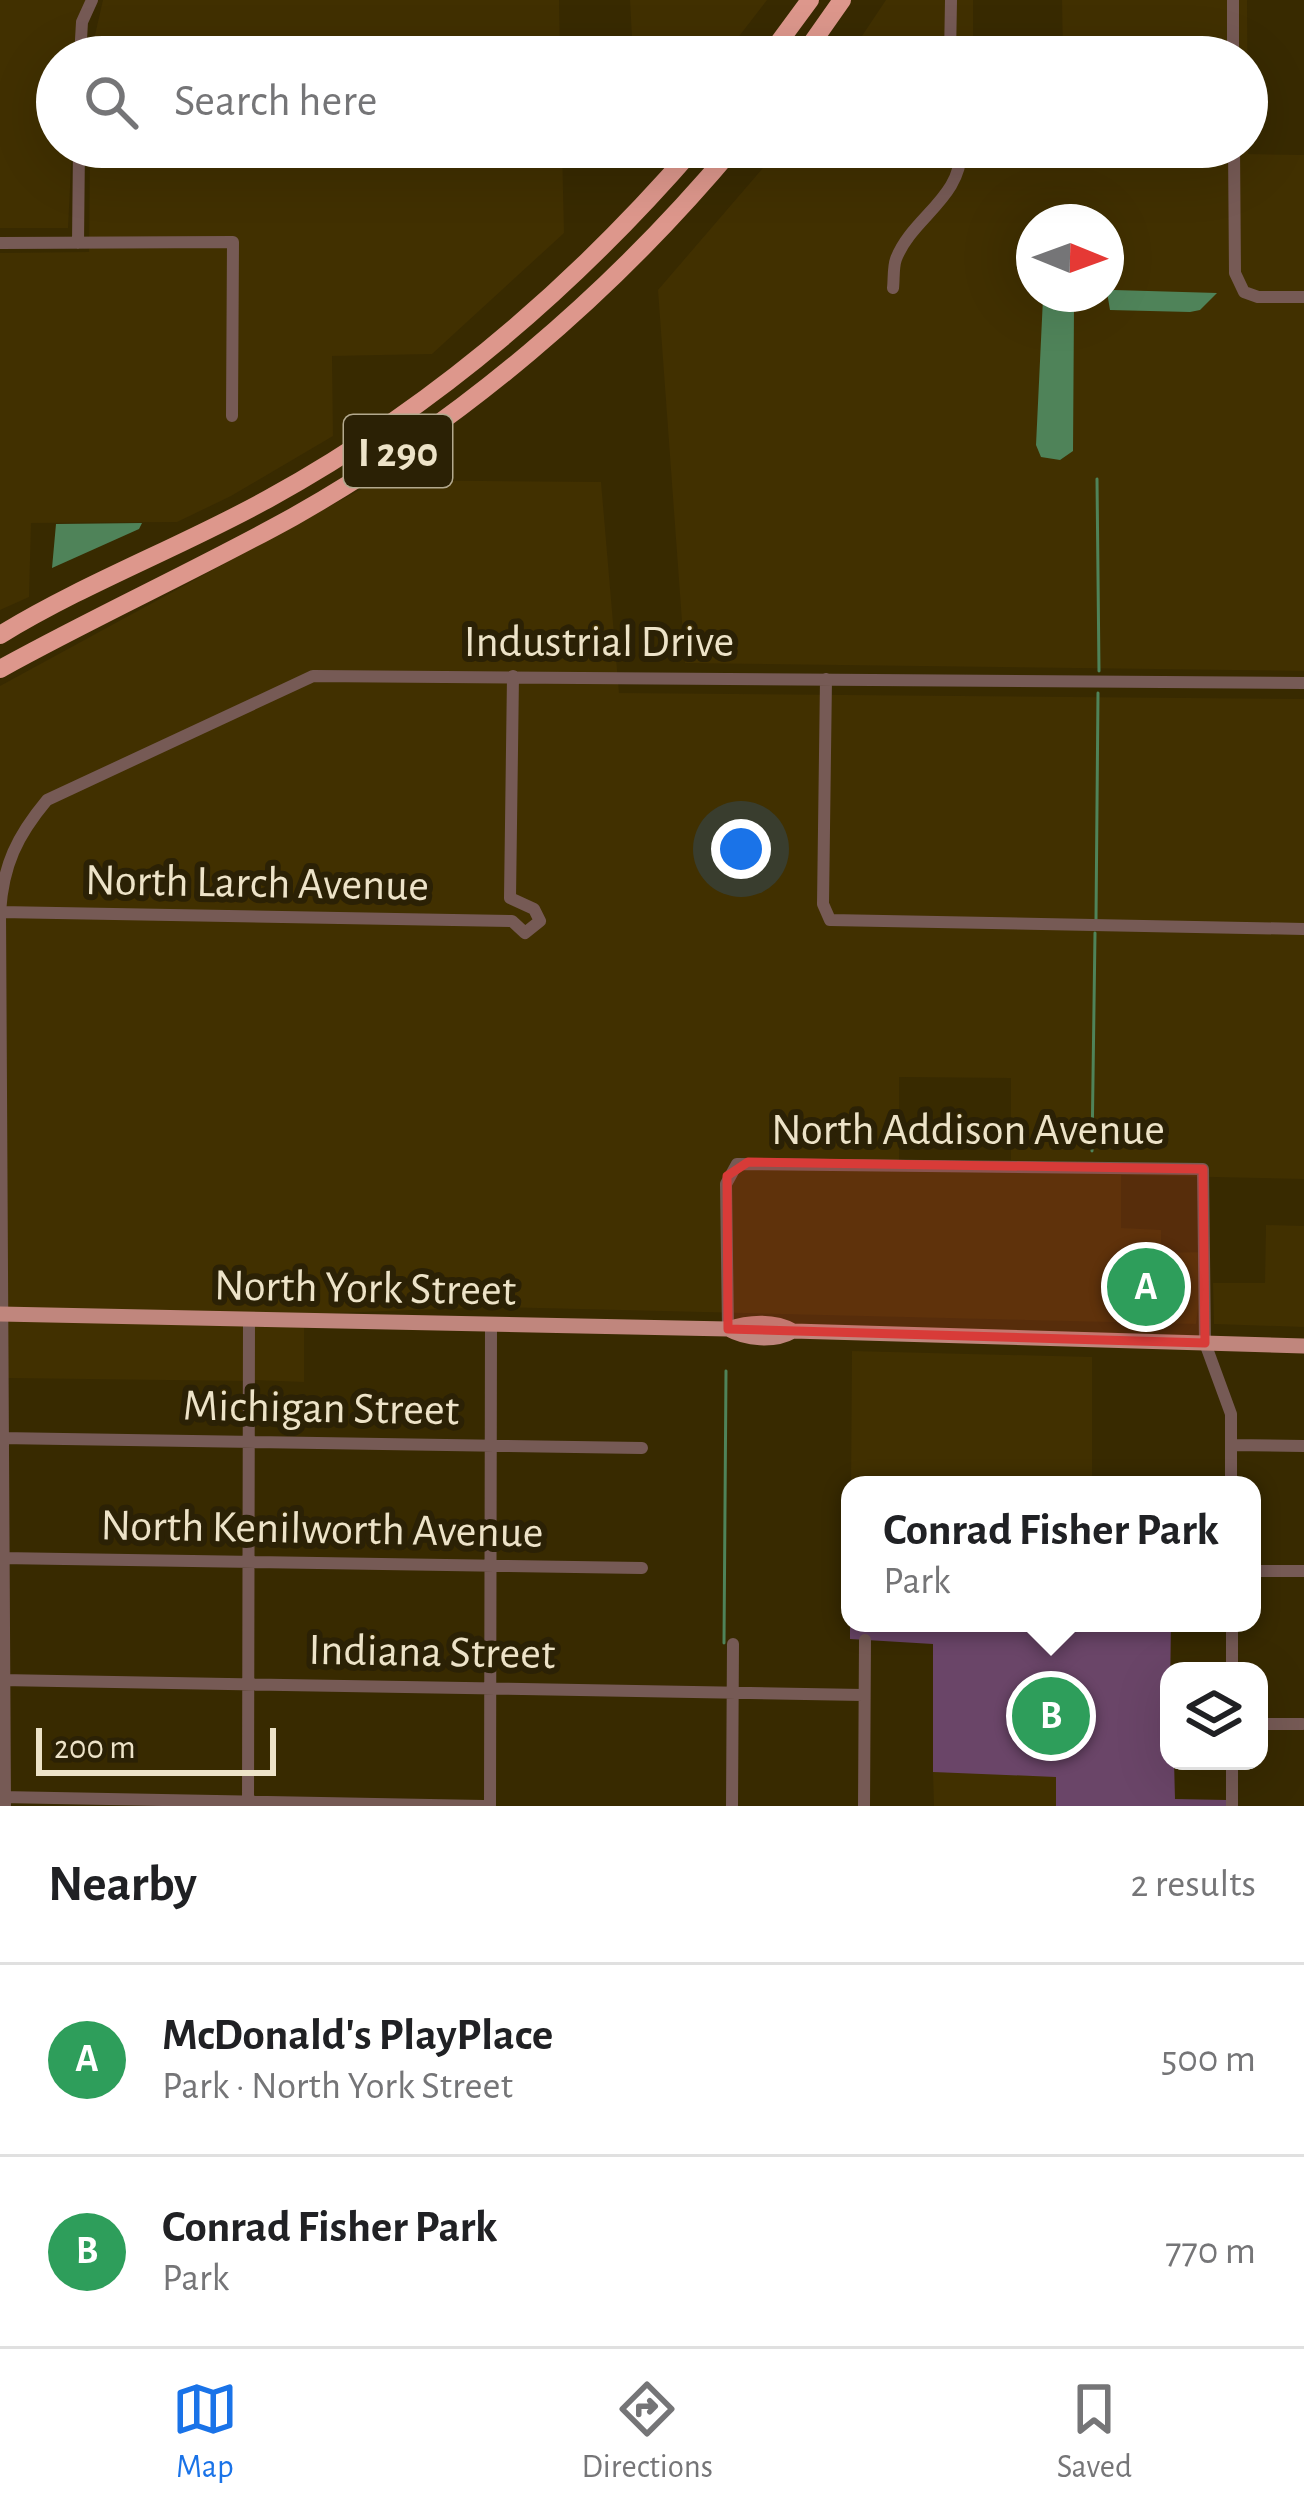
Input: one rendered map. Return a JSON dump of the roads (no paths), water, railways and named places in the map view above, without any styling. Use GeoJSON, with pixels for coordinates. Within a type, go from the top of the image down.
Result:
{"type":"FeatureCollection","features":[{"type":"Feature","properties":{"kind":"highway"},"geometry":{"type":"LineString","coordinates":[[784,36],[810,0]]}},
{"type":"Feature","properties":{"kind":"highway"},"geometry":{"type":"LineString","coordinates":[[817,36],[842,0]]}},
{"type":"Feature","properties":{"kind":"highway","name":"I 290"},"geometry":{"type":"LineString","coordinates":[[0,635],[272,497],[381,429],[509,334],[569,281],[675,168]]}},
{"type":"Feature","properties":{"kind":"highway","name":"I 290"},"geometry":{"type":"LineString","coordinates":[[0,669],[293,517],[442,421],[612,279],[715,168]]}},
{"type":"Feature","properties":{"kind":"main road","name":"North York Street"},"geometry":{"type":"LineString","coordinates":[[3,1314],[728,1329],[744,1324],[793,1331],[1304,1346]]}},
{"type":"Feature","properties":{"kind":"street"},"geometry":{"type":"LineString","coordinates":[[81,36],[92,0]]}},
{"type":"Feature","properties":{"kind":"street"},"geometry":{"type":"LineString","coordinates":[[950,36],[951,0]]}},
{"type":"Feature","properties":{"kind":"street"},"geometry":{"type":"LineString","coordinates":[[1233,0],[1233,36]]}},
{"type":"Feature","properties":{"kind":"street"},"geometry":{"type":"LineString","coordinates":[[78,243],[79,168]]}},
{"type":"Feature","properties":{"kind":"street"},"geometry":{"type":"LineString","coordinates":[[893,288],[896,260],[950,190],[959,168]]}},
{"type":"Feature","properties":{"kind":"street"},"geometry":{"type":"LineString","coordinates":[[1234,168],[1234,273],[1242,288],[1258,297],[1304,297]]}},
{"type":"Feature","properties":{"kind":"street"},"geometry":{"type":"LineString","coordinates":[[0,243],[233,242],[232,416]]}},
{"type":"Feature","properties":{"kind":"street","name":"Industrial Drive"},"geometry":{"type":"LineString","coordinates":[[3,1800],[0,912],[13,848],[47,800],[290,684],[331,675],[1304,683]]}},
{"type":"Feature","properties":{"kind":"street","name":"North Larch Avenue"},"geometry":{"type":"LineString","coordinates":[[0,912],[512,921],[525,933],[540,922],[534,910],[510,898],[514,676]]}},
{"type":"Feature","properties":{"kind":"street"},"geometry":{"type":"LineString","coordinates":[[826,679],[823,904],[830,920],[1304,929]]}},
{"type":"Feature","properties":{"kind":"street","name":"North Addison Avenue"},"geometry":{"type":"LineString","coordinates":[[728,1329],[726,1184],[733,1166],[1203,1169],[1205,1343]]}},
{"type":"Feature","properties":{"kind":"street"},"geometry":{"type":"LineString","coordinates":[[248,1803],[249,1319]]}},
{"type":"Feature","properties":{"kind":"street"},"geometry":{"type":"LineString","coordinates":[[3,1800],[487,1806],[491,1325]]}},
{"type":"Feature","properties":{"kind":"street"},"geometry":{"type":"LineString","coordinates":[[1205,1343],[1231,1414],[1231,1476]]}},
{"type":"Feature","properties":{"kind":"street","name":"Michigan Street"},"geometry":{"type":"LineString","coordinates":[[1,1438],[642,1448]]}},
{"type":"Feature","properties":{"kind":"street"},"geometry":{"type":"LineString","coordinates":[[1231,1445],[1304,1446]]}},
{"type":"Feature","properties":{"kind":"street","name":"North Kenilworth Avenue"},"geometry":{"type":"LineString","coordinates":[[2,1558],[642,1568]]}},
{"type":"Feature","properties":{"kind":"street"},"geometry":{"type":"LineString","coordinates":[[1261,1571],[1304,1570]]}},
{"type":"Feature","properties":{"kind":"street"},"geometry":{"type":"LineString","coordinates":[[864,1806],[865,1640]]}},
{"type":"Feature","properties":{"kind":"street"},"geometry":{"type":"LineString","coordinates":[[732,1806],[734,1644]]}},
{"type":"Feature","properties":{"kind":"street","name":"Indiana Street"},"geometry":{"type":"LineString","coordinates":[[2,1681],[490,1685],[863,1695]]}},
{"type":"Feature","properties":{"kind":"street"},"geometry":{"type":"LineString","coordinates":[[1268,1724],[1302,1724]]}},
{"type":"Feature","properties":{"kind":"street"},"geometry":{"type":"LineString","coordinates":[[1232,1770],[1232,1806]]}},
{"type":"Feature","properties":{"kind":"waterway"},"geometry":{"type":"LineString","coordinates":[[1097,479],[1099,671]]}},
{"type":"Feature","properties":{"kind":"waterway"},"geometry":{"type":"LineString","coordinates":[[1096,919],[1098,693]]}},
{"type":"Feature","properties":{"kind":"waterway"},"geometry":{"type":"LineString","coordinates":[[1092,1151],[1095,933]]}},
{"type":"Feature","properties":{"kind":"waterway"},"geometry":{"type":"LineString","coordinates":[[724,1643],[726,1371]]}},
{"type":"Feature","properties":{"kind":"place","name":"McDonald's PlayPlace"},"geometry":{"type":"Point","coordinates":[1146,1287]}},
{"type":"Feature","properties":{"kind":"place","name":"Conrad Fisher Park"},"geometry":{"type":"Point","coordinates":[1051,1716]}}]}
